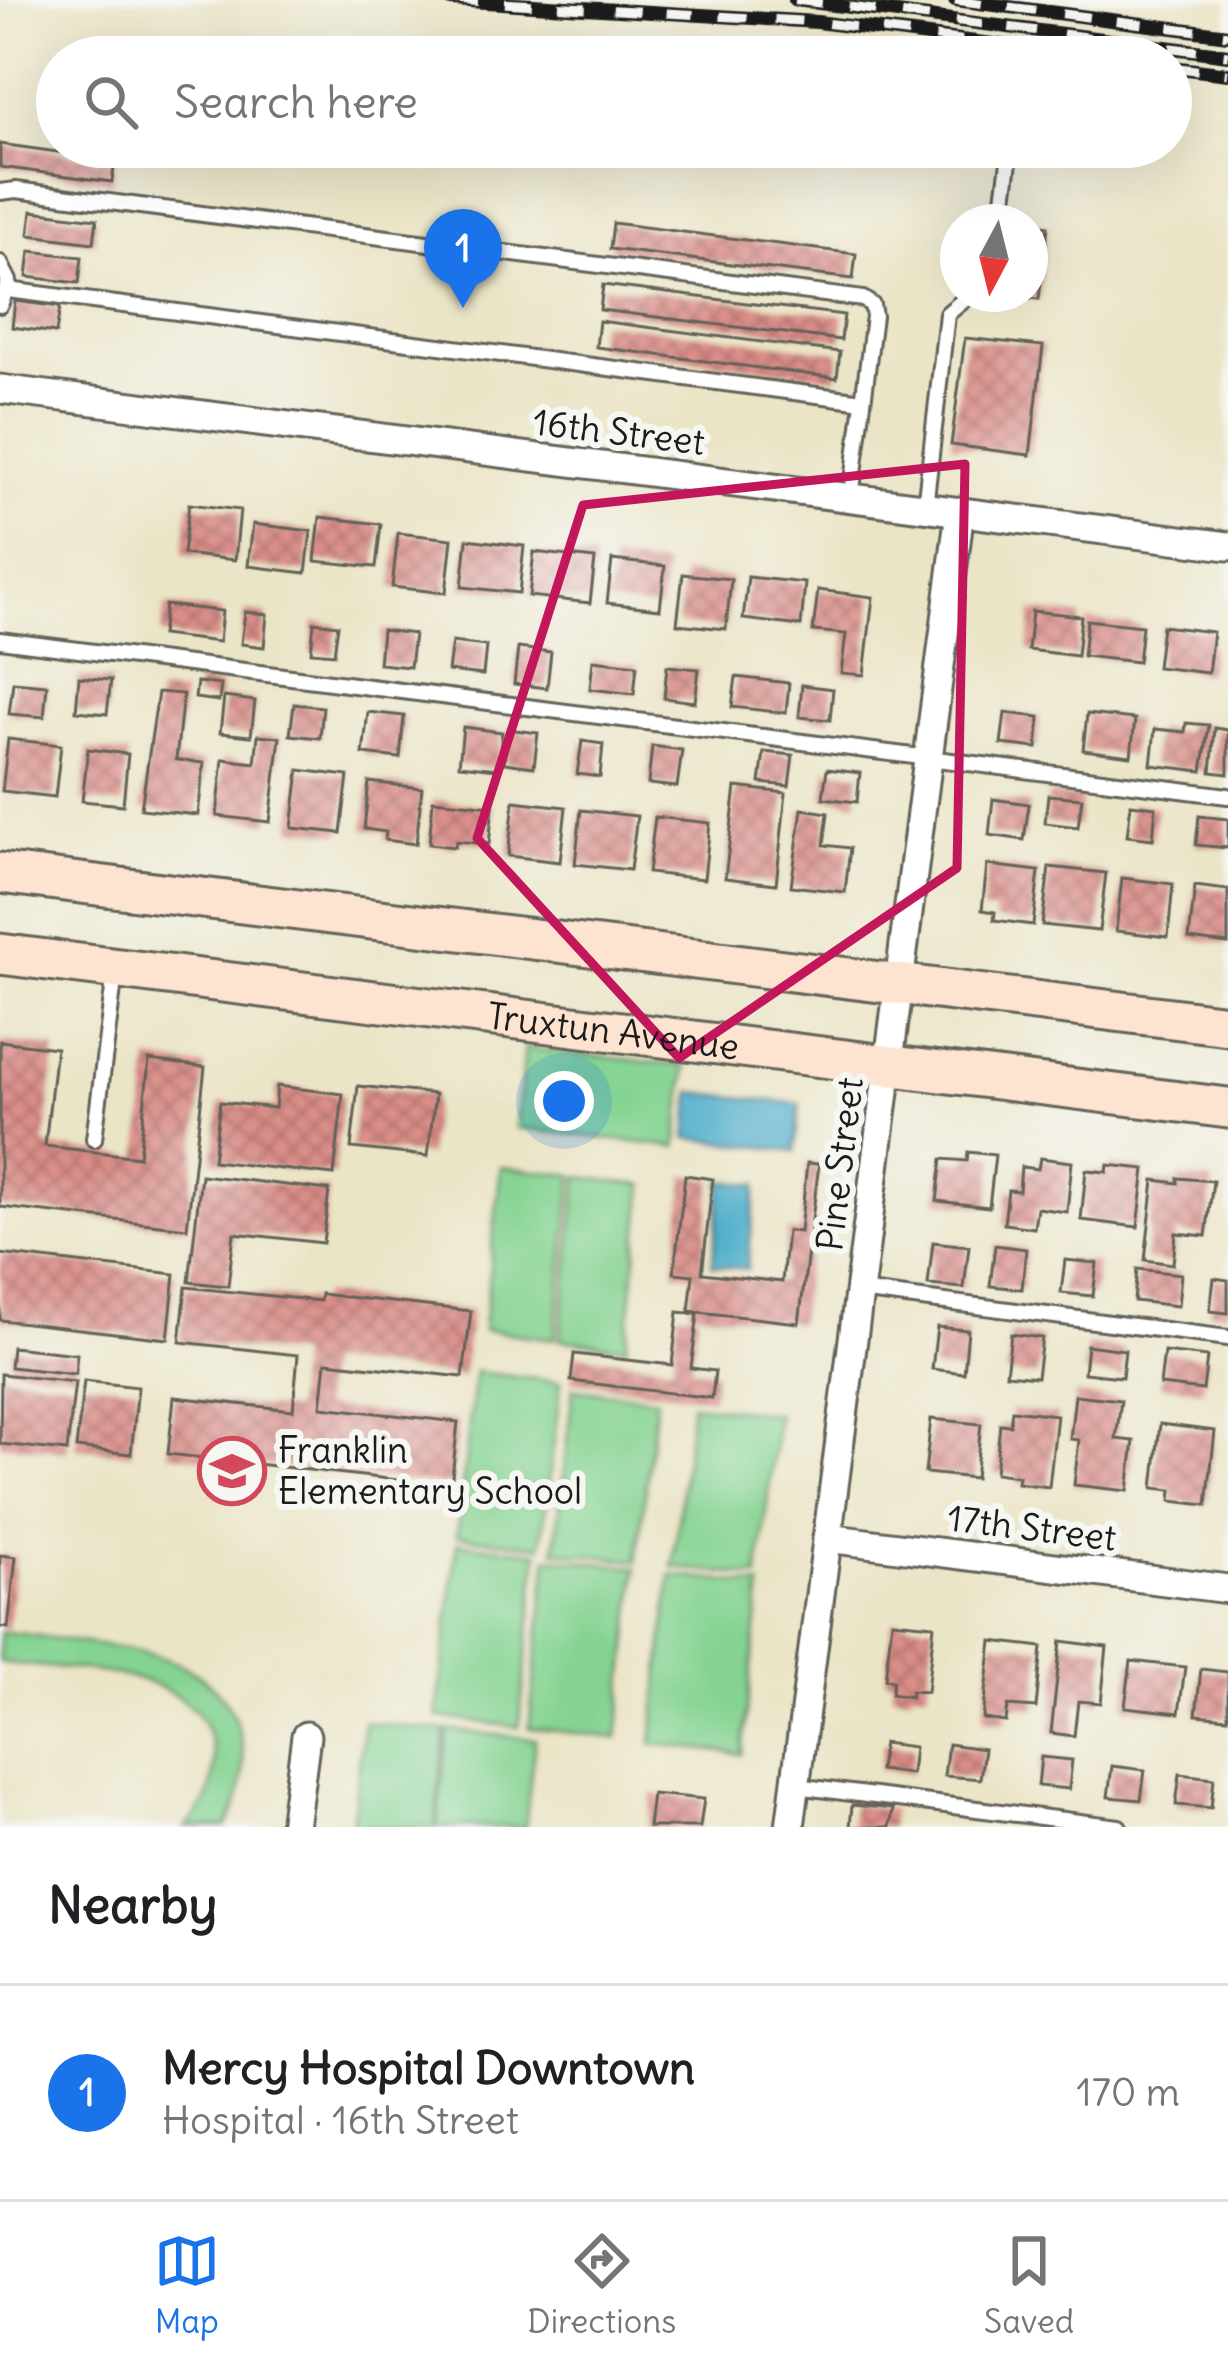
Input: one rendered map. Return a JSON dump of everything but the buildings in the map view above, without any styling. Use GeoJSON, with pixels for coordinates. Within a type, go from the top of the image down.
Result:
{"type":"FeatureCollection","features":[{"type":"Feature","properties":{"kind":"main road"},"geometry":{"type":"LineString","coordinates":[[0,873],[1228,1025]]}},
{"type":"Feature","properties":{"kind":"main road","name":"Truxtun Avenue"},"geometry":{"type":"LineString","coordinates":[[0,954],[1228,1108]]}},
{"type":"Feature","properties":{"kind":"street","name":"16th Street"},"geometry":{"type":"LineString","coordinates":[[0,389],[1228,545]]}},
{"type":"Feature","properties":{"kind":"street","name":"Pine Street"},"geometry":{"type":"LineString","coordinates":[[790,1827],[960,511]]}},
{"type":"Feature","properties":{"kind":"street","name":"17th Street"},"geometry":{"type":"LineString","coordinates":[[827,1538],[1228,1589]]}},
{"type":"Feature","properties":{"kind":"street"},"geometry":{"type":"LineString","coordinates":[[294,1827],[306,1736]]}},
{"type":"Feature","properties":{"kind":"lane"},"geometry":{"type":"LineString","coordinates":[[1003,204],[1008,168]]}},
{"type":"Feature","properties":{"kind":"lane"},"geometry":{"type":"LineString","coordinates":[[0,193],[16,190],[863,299],[872,305],[874,316],[850,497]]}},
{"type":"Feature","properties":{"kind":"lane"},"geometry":{"type":"LineString","coordinates":[[0,263],[6,272],[4,298],[863,400]]}},
{"type":"Feature","properties":{"kind":"lane"},"geometry":{"type":"LineString","coordinates":[[925,507],[949,312]]}},
{"type":"Feature","properties":{"kind":"lane"},"geometry":{"type":"LineString","coordinates":[[0,640],[1228,796]]}},
{"type":"Feature","properties":{"kind":"lane"},"geometry":{"type":"LineString","coordinates":[[94,1139],[116,968]]}},
{"type":"Feature","properties":{"kind":"lane"},"geometry":{"type":"LineString","coordinates":[[860,1291],[1228,1338]]}},
{"type":"Feature","properties":{"kind":"lane"},"geometry":{"type":"LineString","coordinates":[[796,1786],[1119,1827]]}},
{"type":"Feature","properties":{"kind":"highlighted area"},"geometry":{"type":"Polygon","coordinates":[[[965,464],[957,868],[679,1058],[477,838],[583,505],[965,464]]]}},
{"type":"Feature","properties":{"kind":"green space"},"geometry":{"type":"Polygon","coordinates":[[[525,1048],[686,1066],[677,1147],[516,1128],[525,1048]]]}},
{"type":"Feature","properties":{"kind":"green space"},"geometry":{"type":"Polygon","coordinates":[[[501,1167],[573,1175],[555,1339],[483,1330],[501,1167]]]}},
{"type":"Feature","properties":{"kind":"green space"},"geometry":{"type":"Polygon","coordinates":[[[578,1177],[644,1185],[626,1347],[560,1339],[578,1177]]]}},
{"type":"Feature","properties":{"kind":"green space"},"geometry":{"type":"Polygon","coordinates":[[[475,1372],[561,1382],[541,1546],[457,1536],[475,1372]]]}},
{"type":"Feature","properties":{"kind":"green space"},"geometry":{"type":"Polygon","coordinates":[[[573,1389],[656,1398],[637,1561],[555,1551],[573,1389]]]}},
{"type":"Feature","properties":{"kind":"green space"},"geometry":{"type":"Polygon","coordinates":[[[691,1404],[778,1414],[758,1577],[673,1567],[691,1404]]]}},
{"type":"Feature","properties":{"kind":"green space"},"geometry":{"type":"Polygon","coordinates":[[[457,1543],[538,1552],[519,1727],[437,1717],[457,1543]]]}},
{"type":"Feature","properties":{"kind":"green space"},"geometry":{"type":"Polygon","coordinates":[[[548,1557],[637,1568],[618,1738],[529,1728],[548,1557]]]}},
{"type":"Feature","properties":{"kind":"green space"},"geometry":{"type":"Polygon","coordinates":[[[671,1575],[761,1586],[742,1754],[652,1744],[671,1575]]]}},
{"type":"Feature","properties":{"kind":"green space"},"geometry":{"type":"Polygon","coordinates":[[[0,1632],[136,1651],[184,1666],[204,1679],[221,1695],[242,1746],[241,1788],[226,1827],[186,1827],[209,1793],[214,1763],[203,1722],[184,1701],[128,1677],[0,1662],[0,1632]]]}},
{"type":"Feature","properties":{"kind":"green space"},"geometry":{"type":"Polygon","coordinates":[[[364,1722],[445,1731],[435,1827],[352,1827],[364,1722]]]}},
{"type":"Feature","properties":{"kind":"green space"},"geometry":{"type":"Polygon","coordinates":[[[448,1730],[535,1739],[525,1827],[437,1827],[448,1730]]]}},
{"type":"Feature","properties":{"kind":"water"},"geometry":{"type":"Polygon","coordinates":[[[692,1092],[800,1104],[795,1151],[687,1138],[692,1092]]]}},
{"type":"Feature","properties":{"kind":"water"},"geometry":{"type":"Polygon","coordinates":[[[722,1181],[757,1185],[747,1269],[712,1265],[722,1181]]]}},
{"type":"Feature","properties":{"kind":"railway"},"geometry":{"type":"LineString","coordinates":[[451,0],[817,22],[929,36]]}},
{"type":"Feature","properties":{"kind":"railway"},"geometry":{"type":"LineString","coordinates":[[795,0],[1078,36]]}},
{"type":"Feature","properties":{"kind":"railway"},"geometry":{"type":"LineString","coordinates":[[955,0],[1228,35]]}},
{"type":"Feature","properties":{"kind":"railway"},"geometry":{"type":"LineString","coordinates":[[1192,50],[1228,55]]}},
{"type":"Feature","properties":{"kind":"railway"},"geometry":{"type":"LineString","coordinates":[[1192,70],[1228,74]]}},
{"type":"Feature","properties":{"kind":"place","name":"Mercy Hospital Downtown"},"geometry":{"type":"Point","coordinates":[463,308]}},
{"type":"Feature","properties":{"kind":"place","name":"Franklin Elementary School"},"geometry":{"type":"Point","coordinates":[232,1471]}}]}
